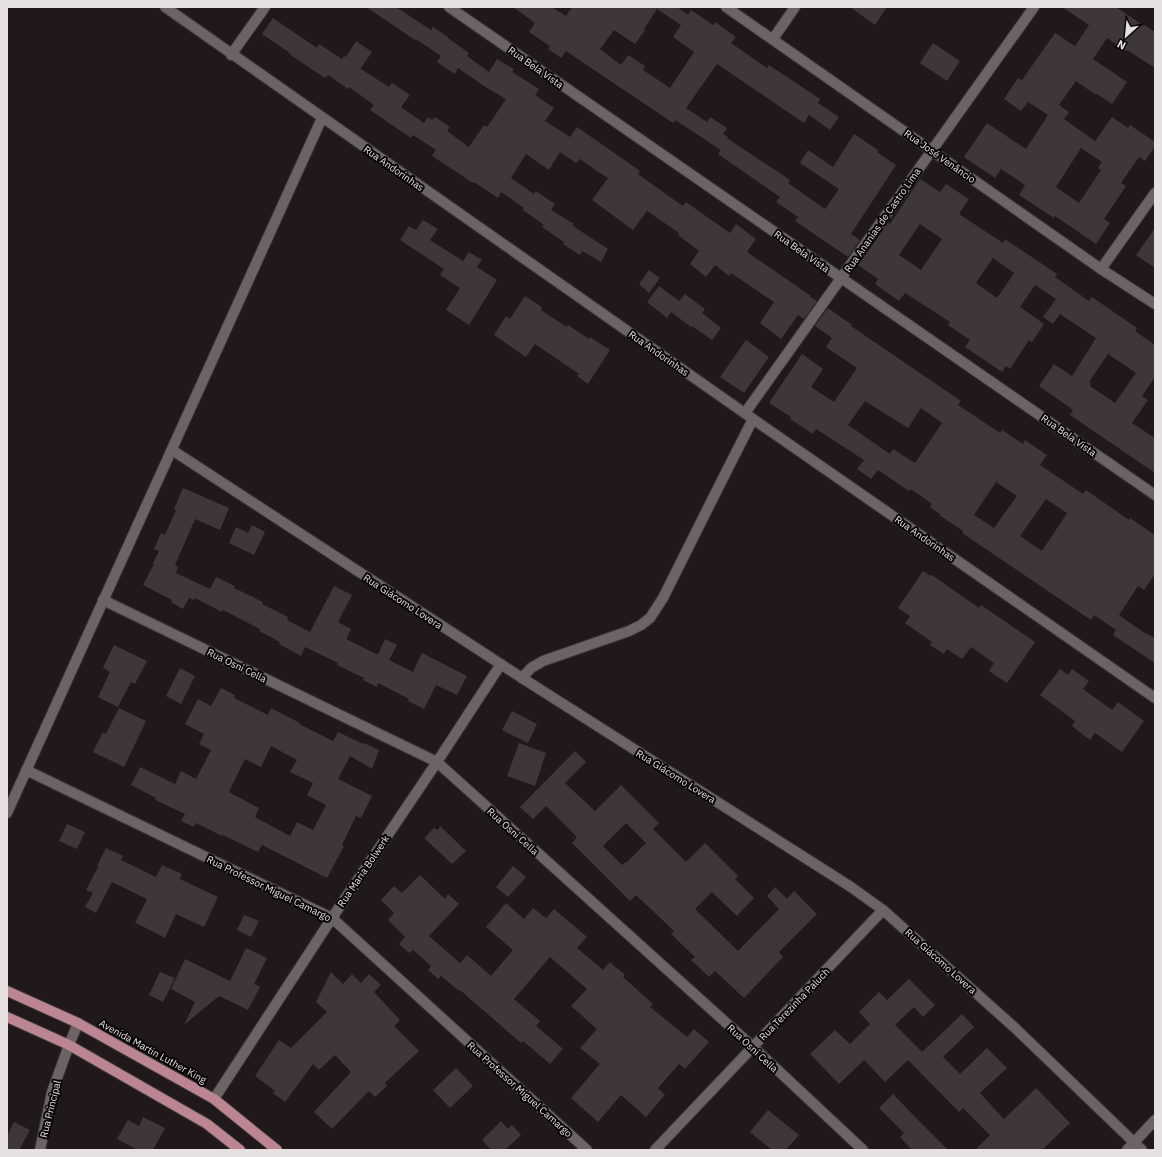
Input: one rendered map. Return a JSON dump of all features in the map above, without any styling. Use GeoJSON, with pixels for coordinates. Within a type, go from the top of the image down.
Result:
{"type":"FeatureCollection","features":[{"type":"Feature","properties":{"kind":"main road","name":"Avenida Martin Luther King"},"geometry":{"type":"LineString","coordinates":[[7,991],[78,1023],[214,1099],[277,1150]]}},
{"type":"Feature","properties":{"kind":"main road"},"geometry":{"type":"LineString","coordinates":[[7,1017],[69,1045],[207,1124],[240,1150]]}},
{"type":"Feature","properties":{"kind":"street","name":"Rua Andorinhas"},"geometry":{"type":"LineString","coordinates":[[164,7],[1155,698]]}},
{"type":"Feature","properties":{"kind":"street"},"geometry":{"type":"LineString","coordinates":[[231,55],[265,7]]}},
{"type":"Feature","properties":{"kind":"street","name":"Rua Bela Vista"},"geometry":{"type":"LineString","coordinates":[[449,7],[1155,495]]}},
{"type":"Feature","properties":{"kind":"street","name":"Rua José Venâncio"},"geometry":{"type":"LineString","coordinates":[[726,7],[1101,269],[1155,304]]}},
{"type":"Feature","properties":{"kind":"street"},"geometry":{"type":"LineString","coordinates":[[773,40],[795,7]]}},
{"type":"Feature","properties":{"kind":"street","name":"Rua Ananias de Castro Lima"},"geometry":{"type":"LineString","coordinates":[[522,678],[531,668],[543,661],[629,631],[641,626],[650,618],[663,598],[711,502],[749,416],[841,278],[1034,7]]}},
{"type":"Feature","properties":{"kind":"street"},"geometry":{"type":"LineString","coordinates":[[7,813],[322,118]]}},
{"type":"Feature","properties":{"kind":"street"},"geometry":{"type":"LineString","coordinates":[[1101,269],[1155,193]]}},
{"type":"Feature","properties":{"kind":"street","name":"Rua Giácomo Lovera"},"geometry":{"type":"LineString","coordinates":[[172,450],[522,678],[831,874],[883,910],[1014,1027],[1130,1146],[1142,1150]]}},
{"type":"Feature","properties":{"kind":"street","name":"Rua Osni Cella"},"geometry":{"type":"LineString","coordinates":[[103,600],[437,762],[753,1047],[863,1150]]}},
{"type":"Feature","properties":{"kind":"street","name":"Rua Maria Bolwerk"},"geometry":{"type":"LineString","coordinates":[[214,1099],[501,664]]}},
{"type":"Feature","properties":{"kind":"street","name":"Rua Professor Miguel Camargo"},"geometry":{"type":"LineString","coordinates":[[26,770],[332,918],[587,1150]]}},
{"type":"Feature","properties":{"kind":"street","name":"Rua Terezinha Paluch"},"geometry":{"type":"LineString","coordinates":[[655,1150],[883,910]]}},
{"type":"Feature","properties":{"kind":"street","name":"Rua Principal"},"geometry":{"type":"LineString","coordinates":[[40,1150],[52,1092],[78,1023]]}},
{"type":"Feature","properties":{"kind":"street"},"geometry":{"type":"LineString","coordinates":[[1130,1146],[1155,1120]]}},
{"type":"Feature","properties":{"kind":"building"},"geometry":{"type":"Polygon","coordinates":[[[366,7],[396,7],[431,30],[433,27],[448,37],[469,53],[467,56],[489,72],[497,59],[514,69],[512,72],[539,89],[535,95],[554,108],[545,121],[570,137],[577,127],[640,171],[638,174],[670,197],[683,206],[686,202],[730,233],[736,224],[756,239],[747,252],[817,301],[804,319],[798,315],[781,339],[760,323],[774,302],[731,273],[729,276],[715,265],[706,277],[690,264],[699,251],[678,235],[679,233],[647,211],[633,230],[592,200],[608,178],[580,159],[576,163],[560,152],[549,170],[526,154],[511,178],[534,194],[536,191],[555,204],[551,210],[574,224],[573,226],[608,249],[601,262],[582,251],[580,255],[563,244],[564,242],[542,227],[544,225],[523,210],[524,208],[501,192],[498,198],[432,156],[436,150],[413,135],[411,138],[370,110],[374,105],[349,87],[348,89],[328,75],[325,78],[262,34],[273,18],[317,48],[319,44],[342,59],[344,56],[346,57],[356,41],[372,52],[361,69],[389,87],[392,83],[410,95],[401,107],[424,123],[428,117],[432,120],[435,117],[450,127],[447,131],[469,147],[484,125],[487,127],[506,99],[458,68],[455,74],[437,62],[441,56],[366,7]]]}},
{"type":"Feature","properties":{"kind":"building"},"geometry":{"type":"Polygon","coordinates":[[[513,7],[552,7],[566,16],[572,7],[677,7],[688,15],[691,10],[713,25],[715,22],[736,37],[731,43],[767,68],[769,65],[820,99],[818,103],[839,117],[830,130],[809,115],[804,123],[717,64],[686,108],[707,122],[710,117],[727,128],[723,134],[728,137],[727,138],[790,180],[788,183],[825,209],[839,189],[800,163],[808,150],[833,167],[854,134],[878,150],[877,152],[896,165],[851,234],[860,240],[848,257],[795,221],[798,217],[776,202],[780,197],[718,154],[721,150],[675,120],[673,123],[566,51],[561,58],[548,49],[550,46],[529,32],[535,23],[513,7]],[[657,9],[635,44],[614,30],[600,49],[621,65],[628,55],[645,66],[643,70],[670,88],[694,52],[673,37],[681,25],[657,9]]]}},
{"type":"Feature","properties":{"kind":"building"},"geometry":{"type":"Polygon","coordinates":[[[850,7],[887,7],[875,25],[850,7]]]}},
{"type":"Feature","properties":{"kind":"building"},"geometry":{"type":"Polygon","coordinates":[[[1062,7],[1116,7],[1155,32],[1155,68],[1107,38],[1093,59],[1127,82],[1112,104],[1076,81],[1059,105],[1069,112],[1064,119],[1095,141],[1112,117],[1128,128],[1130,125],[1155,142],[1155,146],[1145,161],[1139,157],[1121,183],[1126,186],[1104,219],[1110,223],[1096,244],[1055,216],[1054,218],[1019,195],[1025,185],[1001,169],[995,178],[964,157],[987,123],[1026,149],[1048,115],[1028,102],[1021,111],[1004,99],[1018,78],[1022,80],[1055,33],[1075,46],[1089,25],[1062,7]],[[1081,148],[1056,187],[1079,203],[1101,170],[1098,168],[1102,162],[1081,148]]]}},
{"type":"Feature","properties":{"kind":"building"},"geometry":{"type":"Polygon","coordinates":[[[933,43],[960,61],[947,81],[920,63],[933,43]]]}},
{"type":"Feature","properties":{"kind":"building"},"geometry":{"type":"Polygon","coordinates":[[[920,179],[940,192],[946,184],[969,199],[959,214],[1003,243],[1005,239],[1057,274],[1055,277],[1089,301],[1092,297],[1137,328],[1135,331],[1155,345],[1155,377],[1142,396],[1148,400],[1132,423],[1155,438],[1155,473],[1070,415],[1073,410],[1039,386],[1054,364],[1072,376],[1096,338],[1060,314],[1053,324],[1043,317],[1056,299],[1035,285],[1020,307],[1044,324],[1032,342],[1029,340],[1010,369],[1006,366],[1002,372],[965,347],[970,340],[948,325],[950,322],[905,293],[899,301],[875,284],[878,279],[858,265],[888,223],[890,224],[920,179]],[[920,224],[899,255],[921,270],[942,239],[920,224]],[[993,258],[976,283],[997,298],[1014,273],[993,258]],[[1108,354],[1089,382],[1091,384],[1090,386],[1115,403],[1136,373],[1108,354]]]}},
{"type":"Feature","properties":{"kind":"building"},"geometry":{"type":"Polygon","coordinates":[[[423,220],[438,229],[430,240],[463,261],[469,252],[482,260],[477,267],[497,280],[469,325],[446,310],[460,288],[440,275],[444,269],[400,240],[409,226],[416,230],[423,220]]]}},
{"type":"Feature","properties":{"kind":"building"},"geometry":{"type":"Polygon","coordinates":[[[1155,228],[1155,268],[1136,255],[1155,228]]]}},
{"type":"Feature","properties":{"kind":"building"},"geometry":{"type":"Polygon","coordinates":[[[649,270],[660,278],[649,293],[639,284],[649,270]]]}},
{"type":"Feature","properties":{"kind":"building"},"geometry":{"type":"Polygon","coordinates":[[[659,286],[679,301],[685,294],[705,309],[702,313],[721,328],[712,340],[671,312],[667,318],[647,302],[659,286]]]}},
{"type":"Feature","properties":{"kind":"building"},"geometry":{"type":"Polygon","coordinates":[[[525,296],[542,307],[541,310],[567,327],[568,325],[589,339],[590,337],[610,350],[588,384],[577,376],[579,374],[535,344],[526,357],[494,335],[506,316],[510,319],[525,296]]]}},
{"type":"Feature","properties":{"kind":"building"},"geometry":{"type":"Polygon","coordinates":[[[828,308],[852,325],[851,326],[961,401],[958,405],[1000,433],[1002,430],[1023,444],[1025,440],[1047,455],[1040,465],[1083,494],[1086,490],[1129,520],[1130,518],[1155,535],[1155,574],[1144,590],[1138,586],[1119,615],[1146,634],[1155,638],[1155,663],[1113,635],[1116,630],[1094,615],[1091,620],[962,533],[963,531],[939,515],[940,514],[930,507],[932,504],[921,496],[910,489],[909,491],[878,470],[871,479],[857,469],[864,460],[816,429],[813,434],[790,419],[791,417],[769,403],[802,354],[823,369],[811,387],[834,402],[857,368],[826,347],[832,338],[815,326],[828,308]],[[865,401],[848,425],[890,454],[893,449],[915,463],[942,423],[921,408],[908,428],[865,401]],[[996,482],[974,515],[994,528],[1017,496],[996,482]],[[1046,499],[1020,536],[1042,551],[1067,513],[1046,499]]]}},
{"type":"Feature","properties":{"kind":"building"},"geometry":{"type":"Polygon","coordinates":[[[746,340],[769,357],[744,393],[720,377],[746,340]]]}},
{"type":"Feature","properties":{"kind":"building"},"geometry":{"type":"Polygon","coordinates":[[[183,488],[229,508],[220,530],[195,519],[175,565],[178,567],[176,573],[210,589],[216,577],[235,586],[234,588],[263,602],[262,604],[288,617],[287,620],[310,632],[334,586],[352,595],[338,622],[351,629],[346,639],[378,654],[385,639],[397,645],[389,660],[413,672],[422,653],[467,676],[457,695],[436,685],[424,709],[408,701],[409,699],[378,683],[377,687],[363,680],[364,678],[337,665],[338,663],[305,647],[301,656],[279,644],[280,642],[259,631],[260,629],[223,610],[222,612],[195,598],[194,600],[189,598],[183,609],[171,602],[172,600],[143,585],[159,551],[154,549],[161,533],[165,535],[176,510],[174,509],[183,488]]]}},
{"type":"Feature","properties":{"kind":"building"},"geometry":{"type":"Polygon","coordinates":[[[252,525],[265,532],[254,555],[229,543],[236,527],[248,533],[252,525]]]}},
{"type":"Feature","properties":{"kind":"building"},"geometry":{"type":"Polygon","coordinates":[[[923,571],[931,576],[932,575],[979,608],[981,605],[1035,642],[1007,683],[989,671],[994,663],[971,647],[962,659],[947,649],[944,654],[930,645],[932,642],[905,623],[910,616],[898,608],[923,571]]]}},
{"type":"Feature","properties":{"kind":"building"},"geometry":{"type":"Polygon","coordinates":[[[114,645],[147,661],[135,684],[131,682],[118,707],[98,697],[110,672],[103,668],[114,645]]]}},
{"type":"Feature","properties":{"kind":"building"},"geometry":{"type":"Polygon","coordinates":[[[180,668],[195,676],[181,704],[166,696],[180,668]]]}},
{"type":"Feature","properties":{"kind":"building"},"geometry":{"type":"Polygon","coordinates":[[[1060,669],[1068,675],[1072,669],[1089,681],[1083,689],[1112,710],[1118,702],[1144,721],[1122,752],[1095,733],[1090,740],[1072,726],[1075,721],[1040,695],[1060,669]]]}},
{"type":"Feature","properties":{"kind":"building"},"geometry":{"type":"Polygon","coordinates":[[[221,688],[235,695],[234,698],[268,715],[271,708],[333,741],[338,732],[379,750],[372,769],[350,756],[338,779],[372,796],[361,818],[356,816],[342,845],[344,846],[327,878],[262,845],[258,852],[196,823],[194,827],[181,821],[185,814],[155,800],[156,798],[131,785],[140,767],[175,784],[181,771],[196,779],[211,750],[199,744],[204,734],[185,724],[198,699],[211,706],[221,688]],[[271,746],[261,767],[245,759],[229,792],[259,808],[255,817],[290,836],[297,822],[313,830],[326,805],[307,795],[313,783],[290,772],[297,760],[271,746]]]}},
{"type":"Feature","properties":{"kind":"building"},"geometry":{"type":"Polygon","coordinates":[[[119,708],[146,721],[124,767],[93,752],[103,732],[106,734],[119,708]]]}},
{"type":"Feature","properties":{"kind":"building"},"geometry":{"type":"Polygon","coordinates":[[[512,711],[537,724],[528,743],[502,730],[512,711]]]}},
{"type":"Feature","properties":{"kind":"building"},"geometry":{"type":"Polygon","coordinates":[[[519,743],[546,753],[535,786],[507,776],[519,743]]]}},
{"type":"Feature","properties":{"kind":"building"},"geometry":{"type":"Polygon","coordinates":[[[575,751],[586,762],[565,783],[595,811],[621,785],[659,823],[653,829],[686,862],[705,843],[738,876],[735,879],[754,898],[737,916],[712,892],[695,909],[738,951],[779,909],[767,896],[775,887],[787,899],[794,891],[817,914],[779,952],[783,957],[744,998],[715,971],[709,977],[691,960],[695,957],[671,934],[674,931],[636,895],[630,901],[572,843],[577,837],[546,806],[533,819],[520,807],[575,751]],[[626,823],[603,846],[622,865],[646,843],[626,823]]]}},
{"type":"Feature","properties":{"kind":"building"},"geometry":{"type":"Polygon","coordinates":[[[67,824],[85,832],[77,849],[59,841],[67,824]]]}},
{"type":"Feature","properties":{"kind":"building"},"geometry":{"type":"Polygon","coordinates":[[[440,826],[466,851],[452,864],[424,838],[434,828],[438,830],[440,826]]]}},
{"type":"Feature","properties":{"kind":"building"},"geometry":{"type":"Polygon","coordinates":[[[106,848],[123,856],[121,860],[156,877],[162,865],[182,874],[180,879],[218,897],[204,927],[176,914],[165,938],[135,923],[147,899],[112,882],[96,913],[85,907],[93,893],[86,890],[106,848]]]}},
{"type":"Feature","properties":{"kind":"building"},"geometry":{"type":"Polygon","coordinates":[[[513,866],[526,877],[508,897],[496,887],[513,866]]]}},
{"type":"Feature","properties":{"kind":"building"},"geometry":{"type":"Polygon","coordinates":[[[420,875],[445,899],[448,894],[459,904],[429,936],[460,963],[467,955],[491,976],[513,950],[486,927],[506,903],[524,919],[533,908],[546,918],[554,909],[587,937],[577,948],[603,970],[610,962],[625,975],[623,977],[653,1004],[650,1007],[687,1037],[694,1029],[709,1042],[685,1069],[679,1064],[658,1088],[665,1095],[646,1117],[621,1095],[598,1122],[571,1098],[600,1064],[580,1048],[597,1029],[571,1006],[587,989],[550,957],[514,999],[540,1021],[536,1026],[563,1049],[550,1064],[523,1041],[521,1043],[460,990],[459,991],[441,976],[438,979],[428,970],[431,966],[413,950],[409,953],[399,944],[405,937],[388,920],[394,913],[381,900],[394,886],[402,893],[420,875]]]}},
{"type":"Feature","properties":{"kind":"building"},"geometry":{"type":"Polygon","coordinates":[[[244,915],[259,921],[251,937],[237,930],[244,915]]]}},
{"type":"Feature","properties":{"kind":"building"},"geometry":{"type":"Polygon","coordinates":[[[246,948],[267,958],[254,984],[260,987],[248,1010],[219,996],[184,1025],[195,1002],[171,989],[185,959],[230,981],[246,948]]]}},
{"type":"Feature","properties":{"kind":"building"},"geometry":{"type":"Polygon","coordinates":[[[160,972],[175,978],[163,1002],[149,995],[160,972]]]}},
{"type":"Feature","properties":{"kind":"building"},"geometry":{"type":"Polygon","coordinates":[[[331,972],[343,984],[352,974],[361,983],[369,974],[381,985],[374,992],[400,1020],[394,1026],[419,1051],[385,1083],[387,1086],[375,1097],[369,1091],[332,1129],[314,1112],[351,1072],[335,1055],[319,1070],[313,1064],[285,1102],[273,1093],[275,1091],[255,1076],[279,1040],[291,1048],[327,1012],[316,1002],[331,972]]]}},
{"type":"Feature","properties":{"kind":"building"},"geometry":{"type":"Polygon","coordinates":[[[909,979],[935,1005],[923,1017],[914,1007],[895,1025],[922,1052],[962,1014],[974,1027],[943,1057],[960,1074],[987,1048],[1007,1068],[980,1093],[1004,1119],[1036,1088],[1070,1123],[1042,1150],[975,1150],[990,1135],[963,1108],[959,1112],[908,1060],[885,1082],[864,1060],[839,1084],[810,1054],[835,1030],[850,1044],[870,1024],[859,1012],[879,992],[887,1000],[909,979]]]}},
{"type":"Feature","properties":{"kind":"building"},"geometry":{"type":"Polygon","coordinates":[[[456,1068],[473,1086],[450,1108],[433,1090],[456,1068]]]}},
{"type":"Feature","properties":{"kind":"building"},"geometry":{"type":"Polygon","coordinates":[[[893,1094],[948,1150],[912,1150],[900,1137],[904,1133],[879,1108],[893,1094]]]}},
{"type":"Feature","properties":{"kind":"building"},"geometry":{"type":"Polygon","coordinates":[[[768,1110],[799,1135],[786,1150],[772,1150],[750,1132],[768,1110]]]}},
{"type":"Feature","properties":{"kind":"building"},"geometry":{"type":"Polygon","coordinates":[[[143,1117],[165,1128],[153,1150],[138,1150],[117,1139],[128,1120],[139,1126],[143,1117]]]}},
{"type":"Feature","properties":{"kind":"building"},"geometry":{"type":"Polygon","coordinates":[[[501,1121],[508,1129],[512,1125],[521,1135],[505,1150],[491,1150],[482,1140],[501,1121]]]}},
{"type":"Feature","properties":{"kind":"building"},"geometry":{"type":"Polygon","coordinates":[[[14,1122],[30,1130],[19,1150],[7,1150],[7,1136],[14,1122]]]}}]}
